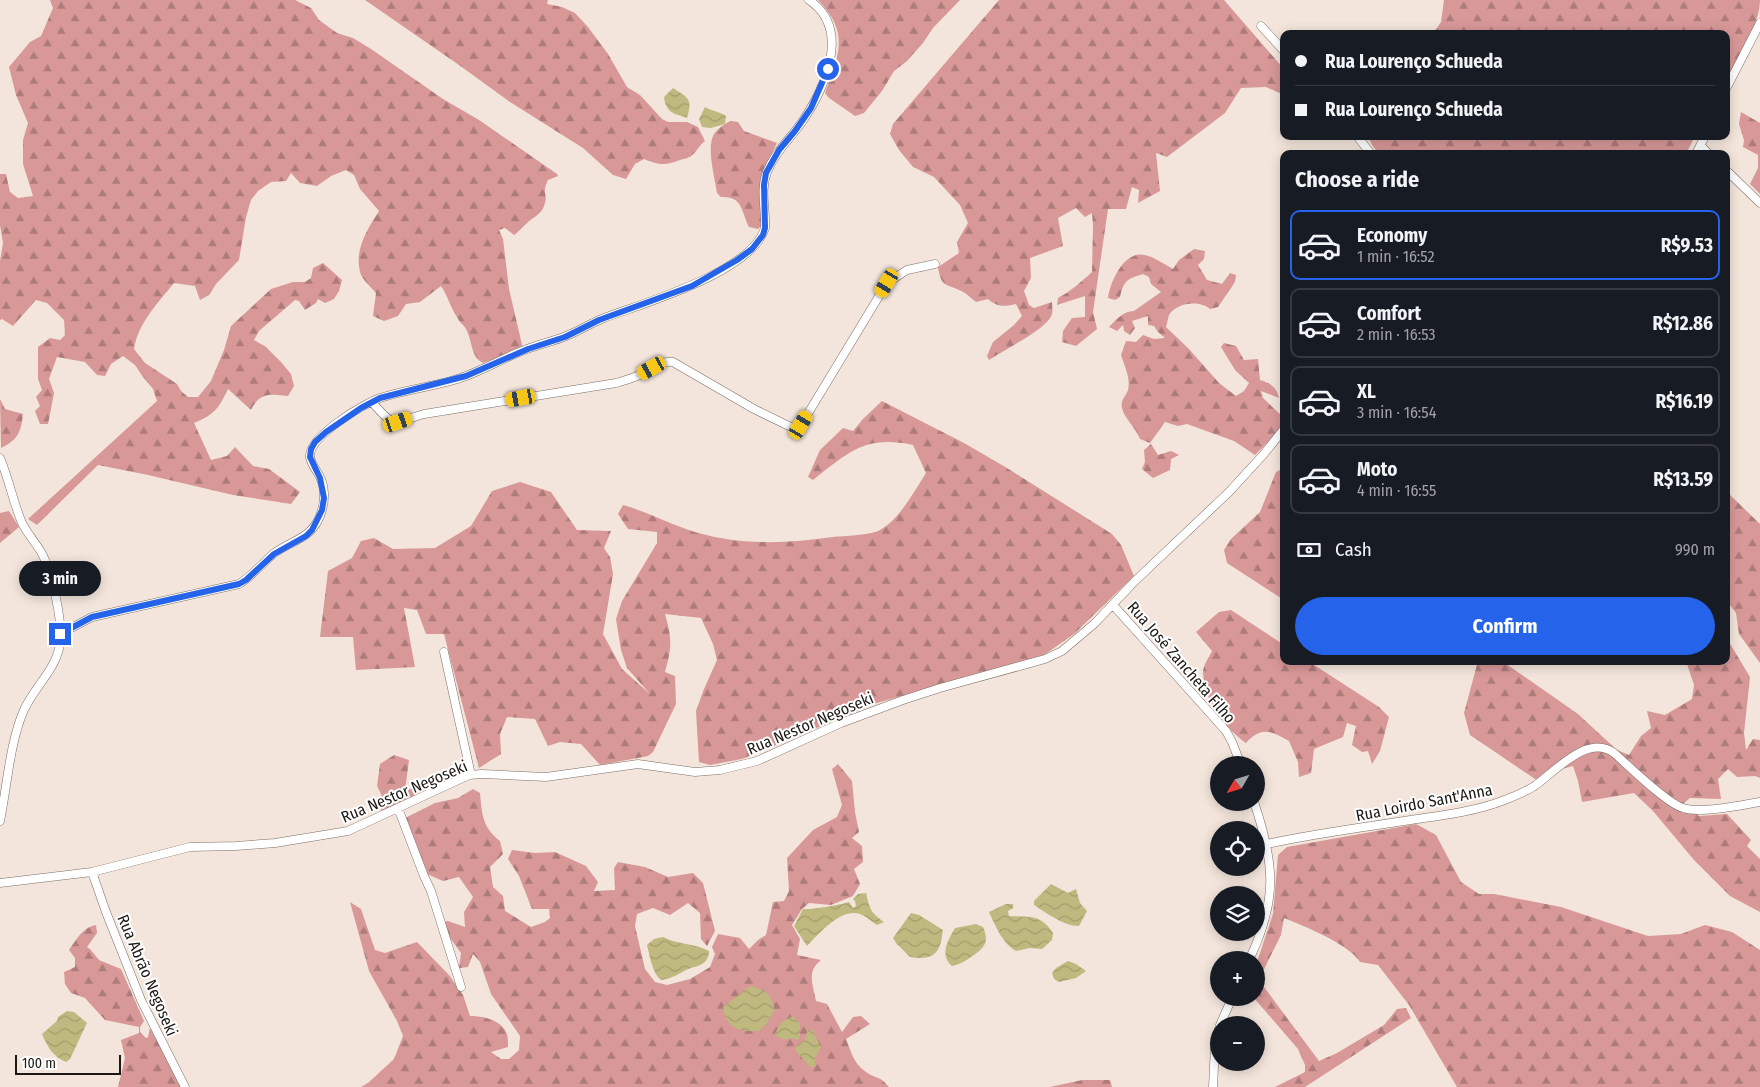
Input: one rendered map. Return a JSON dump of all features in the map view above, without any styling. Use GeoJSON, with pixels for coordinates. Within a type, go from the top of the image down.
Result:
{"type":"FeatureCollection","features":[{"type":"Feature","properties":{"kind":"street"},"geometry":{"type":"LineString","coordinates":[[60,634],[92,617],[239,584],[246,580],[274,554],[306,536],[318,520],[324,498],[320,478],[310,457],[311,449],[315,442],[326,432],[372,402],[466,376],[528,349],[565,337],[599,320],[692,286],[752,249],[763,235],[765,228],[764,185],[766,173],[776,155],[811,108],[832,56],[833,41],[831,28],[823,13],[809,0]]}},
{"type":"Feature","properties":{"kind":"street"},"geometry":{"type":"LineString","coordinates":[[1730,80],[1760,23]]}},
{"type":"Feature","properties":{"kind":"street"},"geometry":{"type":"LineString","coordinates":[[1261,26],[1280,47]]}},
{"type":"Feature","properties":{"kind":"street"},"geometry":{"type":"LineString","coordinates":[[1360,140],[1368,150]]}},
{"type":"Feature","properties":{"kind":"street"},"geometry":{"type":"LineString","coordinates":[[1698,150],[1703,140]]}},
{"type":"Feature","properties":{"kind":"street"},"geometry":{"type":"LineString","coordinates":[[1700,146],[1704,150]]}},
{"type":"Feature","properties":{"kind":"street"},"geometry":{"type":"LineString","coordinates":[[1730,174],[1760,203]]}},
{"type":"Feature","properties":{"kind":"street"},"geometry":{"type":"LineString","coordinates":[[372,402],[387,419],[398,422],[424,414],[616,383],[640,375],[668,361],[673,362],[754,409],[793,428],[798,427],[801,425],[887,283],[907,270],[935,264]]}},
{"type":"Feature","properties":{"kind":"street","name":"Rua Nestor Negoseki"},"geometry":{"type":"LineString","coordinates":[[0,883],[92,872],[190,847],[256,845],[348,831],[471,775],[546,777],[638,764],[696,772],[744,765],[841,723],[895,703],[940,688],[1045,659],[1062,651],[1078,639],[1147,569],[1229,492],[1280,434]]}},
{"type":"Feature","properties":{"kind":"street"},"geometry":{"type":"LineString","coordinates":[[0,458],[22,523],[41,551],[48,570],[59,619],[60,634],[60,644],[53,664],[24,709],[16,736],[0,821]]}},
{"type":"Feature","properties":{"kind":"street","name":"Rua José Zancheta Filho"},"geometry":{"type":"LineString","coordinates":[[1113,604],[1226,731],[1237,756]]}},
{"type":"Feature","properties":{"kind":"street"},"geometry":{"type":"LineString","coordinates":[[444,652],[471,775]]}},
{"type":"Feature","properties":{"kind":"street","name":"Rua Loirdo Sant'Anna"},"geometry":{"type":"LineString","coordinates":[[1267,844],[1294,838],[1439,816],[1499,803],[1527,790],[1577,753],[1599,747],[1614,753],[1670,800],[1684,809],[1705,810],[1760,802]]}},
{"type":"Feature","properties":{"kind":"street"},"geometry":{"type":"LineString","coordinates":[[398,808],[424,876],[432,891],[461,987]]}},
{"type":"Feature","properties":{"kind":"street"},"geometry":{"type":"LineString","coordinates":[[1254,951],[1268,910],[1270,867],[1267,844],[1257,811]]}},
{"type":"Feature","properties":{"kind":"street","name":"Rua Abrão Negoseki"},"geometry":{"type":"LineString","coordinates":[[92,872],[108,919],[141,1000],[185,1087]]}},
{"type":"Feature","properties":{"kind":"street"},"geometry":{"type":"LineString","coordinates":[[1213,1087],[1214,1071]]}},
{"type":"Feature","properties":{"kind":"green space"},"geometry":{"type":"Polygon","coordinates":[[[50,0],[295,0],[311,8],[319,20],[337,33],[353,38],[371,49],[557,174],[558,176],[548,180],[545,188],[545,203],[540,213],[514,235],[505,228],[499,230],[503,239],[509,289],[523,349],[483,363],[479,360],[474,353],[466,329],[459,320],[441,286],[420,302],[406,304],[398,316],[384,321],[373,316],[376,293],[361,275],[359,258],[362,241],[379,211],[360,189],[354,175],[346,170],[331,176],[317,186],[300,183],[291,173],[286,181],[271,182],[258,191],[251,200],[246,217],[239,260],[216,284],[209,295],[200,300],[195,286],[174,283],[144,322],[134,349],[145,363],[177,384],[188,397],[198,397],[211,381],[224,350],[231,326],[271,289],[293,282],[305,282],[311,278],[313,268],[323,263],[342,280],[339,291],[334,299],[325,303],[318,299],[316,303],[305,310],[299,301],[295,300],[259,331],[254,340],[266,347],[291,374],[294,386],[288,396],[262,397],[254,404],[251,410],[228,389],[215,410],[194,423],[211,460],[227,456],[235,447],[253,466],[269,469],[300,492],[291,504],[233,495],[98,465],[37,525],[28,519],[157,401],[153,389],[135,365],[123,356],[111,364],[105,376],[97,375],[85,362],[57,357],[49,379],[54,393],[48,424],[40,424],[35,411],[40,406],[36,397],[42,390],[38,379],[38,347],[50,338],[60,340],[65,335],[64,320],[47,303],[36,300],[13,326],[2,319],[0,320],[0,261],[3,243],[0,225],[0,174],[6,174],[10,192],[18,198],[33,196],[23,164],[23,140],[28,123],[16,95],[9,67],[30,42],[41,36],[53,8],[50,0]]]}},
{"type":"Feature","properties":{"kind":"green space"},"geometry":{"type":"Polygon","coordinates":[[[365,0],[548,0],[547,4],[562,7],[575,13],[608,54],[627,87],[640,95],[662,119],[668,122],[687,122],[698,127],[705,141],[690,157],[666,164],[658,164],[644,159],[635,164],[626,179],[613,175],[583,148],[510,102],[365,0]]]}},
{"type":"Feature","properties":{"kind":"green space"},"geometry":{"type":"Polygon","coordinates":[[[818,0],[960,0],[933,28],[907,61],[894,71],[882,91],[864,113],[855,116],[829,98],[825,93],[834,67],[839,44],[835,23],[818,0]]]}},
{"type":"Feature","properties":{"kind":"green space"},"geometry":{"type":"Polygon","coordinates":[[[999,0],[1224,0],[1280,64],[1280,93],[1266,87],[1241,88],[1225,113],[1167,157],[1156,153],[1160,191],[1138,203],[1139,190],[1132,187],[1126,209],[1108,209],[1093,312],[1097,329],[1076,346],[1062,342],[1063,331],[1072,318],[1085,317],[1085,296],[1057,305],[1058,298],[1092,272],[1092,213],[1085,217],[1076,208],[1058,218],[1063,246],[1030,258],[1031,278],[1024,291],[1029,305],[1034,308],[1052,302],[1052,314],[1049,320],[1034,333],[989,360],[987,356],[993,342],[1022,316],[1016,304],[1001,306],[994,304],[988,299],[976,302],[963,292],[942,281],[938,267],[959,253],[957,242],[968,223],[960,205],[934,177],[913,167],[899,150],[890,134],[893,124],[999,0]]]}},
{"type":"Feature","properties":{"kind":"green space"},"geometry":{"type":"Polygon","coordinates":[[[1444,0],[1760,0],[1752,30],[1730,73],[1730,30],[1436,30],[1441,22],[1444,0]]]}},
{"type":"Feature","properties":{"kind":"green space"},"geometry":{"type":"Polygon","coordinates":[[[1741,112],[1760,123],[1760,194],[1750,184],[1758,168],[1758,155],[1743,147],[1744,140],[1739,124],[1741,112]]]}},
{"type":"Feature","properties":{"kind":"green space"},"geometry":{"type":"Polygon","coordinates":[[[730,121],[738,122],[744,131],[777,143],[767,163],[760,188],[761,226],[758,229],[749,227],[740,206],[734,199],[721,197],[717,193],[711,155],[712,140],[717,130],[730,121]]]}},
{"type":"Feature","properties":{"kind":"green space"},"geometry":{"type":"Polygon","coordinates":[[[1370,140],[1693,140],[1688,150],[1376,150],[1370,140]]]}},
{"type":"Feature","properties":{"kind":"green space"},"geometry":{"type":"Polygon","coordinates":[[[1194,249],[1205,251],[1204,259],[1198,265],[1207,280],[1222,284],[1230,273],[1236,275],[1235,282],[1218,307],[1210,309],[1200,304],[1189,304],[1177,307],[1169,315],[1166,327],[1189,349],[1219,383],[1236,396],[1244,391],[1249,383],[1235,370],[1221,347],[1224,343],[1236,346],[1244,360],[1258,359],[1260,380],[1277,391],[1279,398],[1261,391],[1263,398],[1280,414],[1280,430],[1255,455],[1234,441],[1187,424],[1178,426],[1165,422],[1150,443],[1140,439],[1125,416],[1122,403],[1128,390],[1129,381],[1121,355],[1126,341],[1136,342],[1143,335],[1154,339],[1165,338],[1154,326],[1148,325],[1148,316],[1132,321],[1135,328],[1130,335],[1124,331],[1123,325],[1117,331],[1109,327],[1123,314],[1134,311],[1161,292],[1151,284],[1149,277],[1143,274],[1127,281],[1120,297],[1115,300],[1108,298],[1109,291],[1119,269],[1131,257],[1145,255],[1152,257],[1173,269],[1179,260],[1194,249]]]}},
{"type":"Feature","properties":{"kind":"green space"},"geometry":{"type":"Polygon","coordinates":[[[0,399],[5,409],[23,414],[18,435],[1,448],[0,399]]]}},
{"type":"Feature","properties":{"kind":"green space"},"geometry":{"type":"Polygon","coordinates":[[[882,401],[964,443],[1112,534],[1121,545],[1134,576],[1074,634],[1044,655],[877,703],[742,759],[710,765],[699,762],[696,711],[717,660],[713,644],[701,618],[665,614],[670,643],[665,672],[675,676],[676,704],[653,752],[648,756],[600,765],[581,744],[560,742],[548,746],[535,719],[507,717],[500,734],[501,754],[479,768],[444,634],[426,634],[417,610],[404,608],[415,667],[356,670],[353,637],[320,637],[328,571],[352,558],[361,541],[374,538],[393,549],[435,548],[471,526],[492,491],[520,482],[551,492],[577,530],[611,531],[604,548],[610,557],[613,574],[603,634],[622,669],[650,694],[627,668],[621,650],[616,619],[622,601],[657,543],[657,532],[628,529],[618,514],[623,505],[704,535],[741,541],[796,541],[878,531],[893,521],[899,514],[926,473],[913,445],[896,442],[870,444],[848,454],[813,480],[808,477],[820,450],[843,428],[853,431],[882,401]]]}},
{"type":"Feature","properties":{"kind":"green space"},"geometry":{"type":"Polygon","coordinates":[[[1151,444],[1158,455],[1171,451],[1179,455],[1171,459],[1170,470],[1153,478],[1142,469],[1145,462],[1144,450],[1151,444]]]}},
{"type":"Feature","properties":{"kind":"green space"},"geometry":{"type":"Polygon","coordinates":[[[1280,470],[1280,597],[1227,563],[1224,550],[1231,539],[1260,512],[1276,472],[1280,470]]]}},
{"type":"Feature","properties":{"kind":"green space"},"geometry":{"type":"Polygon","coordinates":[[[1730,495],[1760,524],[1760,663],[1739,634],[1736,613],[1730,605],[1730,495]]]}},
{"type":"Feature","properties":{"kind":"green space"},"geometry":{"type":"Polygon","coordinates":[[[9,511],[19,527],[0,543],[0,513],[9,511]]]}},
{"type":"Feature","properties":{"kind":"green space"},"geometry":{"type":"Polygon","coordinates":[[[1231,610],[1280,642],[1280,665],[1314,665],[1379,707],[1389,717],[1380,751],[1372,764],[1368,751],[1362,752],[1352,745],[1356,726],[1347,723],[1343,737],[1314,749],[1311,773],[1299,777],[1298,762],[1289,741],[1267,732],[1257,734],[1246,743],[1238,737],[1223,721],[1207,693],[1203,670],[1212,651],[1196,632],[1219,612],[1231,610]]]}},
{"type":"Feature","properties":{"kind":"green space"},"geometry":{"type":"Polygon","coordinates":[[[1730,644],[1750,677],[1744,733],[1746,750],[1753,739],[1760,740],[1760,778],[1755,776],[1737,777],[1728,769],[1718,779],[1721,799],[1690,798],[1684,803],[1682,813],[1695,812],[1699,816],[1727,814],[1751,840],[1747,846],[1760,859],[1760,912],[1730,896],[1694,860],[1653,811],[1634,793],[1582,802],[1573,766],[1555,771],[1538,781],[1470,735],[1464,713],[1477,665],[1508,665],[1578,714],[1617,750],[1629,755],[1641,736],[1651,728],[1647,711],[1665,715],[1692,699],[1694,685],[1687,665],[1730,665],[1730,644]]]}},
{"type":"Feature","properties":{"kind":"green space"},"geometry":{"type":"Polygon","coordinates":[[[394,755],[409,760],[405,790],[419,787],[425,791],[381,813],[382,796],[377,786],[380,764],[394,755]]]}},
{"type":"Feature","properties":{"kind":"green space"},"geometry":{"type":"Polygon","coordinates":[[[838,764],[852,781],[859,832],[852,838],[862,846],[863,862],[854,869],[860,884],[853,896],[831,905],[809,903],[802,909],[792,925],[800,939],[797,955],[821,960],[813,969],[812,974],[816,1001],[827,1004],[842,1032],[853,1017],[861,1016],[870,1024],[846,1039],[853,1057],[859,1065],[866,1072],[883,1081],[889,1087],[361,1087],[394,1059],[403,1036],[397,1021],[369,971],[350,902],[361,909],[375,950],[385,953],[417,942],[449,975],[463,995],[470,1016],[486,1018],[497,1022],[505,1029],[508,1047],[491,1052],[501,1059],[509,1059],[519,1050],[520,1036],[491,994],[480,962],[473,954],[468,967],[459,968],[461,953],[445,931],[443,922],[448,921],[465,927],[464,912],[473,897],[459,877],[443,881],[427,874],[405,818],[435,803],[458,798],[473,789],[480,793],[484,820],[490,831],[500,841],[503,854],[490,867],[493,887],[503,896],[505,911],[531,927],[550,918],[549,909],[532,909],[519,876],[508,859],[512,850],[535,853],[555,852],[586,866],[598,882],[594,891],[615,890],[614,868],[618,862],[645,867],[668,877],[693,873],[703,883],[715,931],[707,946],[701,939],[700,913],[688,903],[670,915],[653,908],[637,914],[635,926],[645,969],[655,982],[667,985],[690,979],[710,967],[715,954],[712,947],[718,934],[740,938],[749,949],[766,935],[773,902],[784,901],[789,891],[787,858],[813,830],[837,817],[842,805],[832,769],[838,764]]]}},
{"type":"Feature","properties":{"kind":"green space"},"geometry":{"type":"Polygon","coordinates":[[[1416,824],[1436,835],[1461,882],[1479,894],[1494,894],[1561,907],[1648,936],[1681,934],[1705,925],[1732,932],[1760,950],[1760,1087],[1457,1087],[1409,1005],[1378,965],[1360,962],[1354,955],[1336,942],[1284,918],[1281,935],[1265,967],[1265,951],[1261,951],[1273,914],[1278,855],[1287,847],[1416,824]]]}},
{"type":"Feature","properties":{"kind":"green space"},"geometry":{"type":"Polygon","coordinates":[[[96,925],[97,933],[87,947],[99,960],[121,969],[144,1021],[140,1027],[140,1032],[146,1038],[150,1028],[182,1087],[118,1087],[125,1058],[121,1040],[139,1033],[139,1027],[105,1020],[85,998],[71,993],[65,984],[64,972],[75,967],[75,958],[69,950],[87,928],[96,925]]]}},
{"type":"Feature","properties":{"kind":"green space"},"geometry":{"type":"Polygon","coordinates":[[[1265,988],[1319,1061],[1337,1053],[1384,1025],[1397,1009],[1406,1008],[1411,1018],[1305,1087],[1275,1087],[1305,1072],[1305,1065],[1298,1049],[1261,1006],[1265,1006],[1265,988]]]}},
{"type":"Feature","properties":{"kind":"green space"},"geometry":{"type":"Polygon","coordinates":[[[1082,1080],[1110,1080],[1112,1087],[1050,1087],[1082,1080]]]}},
{"type":"Feature","properties":{"kind":"water"},"geometry":{"type":"Polygon","coordinates":[[[673,88],[688,99],[687,118],[671,112],[666,106],[664,97],[673,88]]]}},
{"type":"Feature","properties":{"kind":"water"},"geometry":{"type":"Polygon","coordinates":[[[705,107],[726,116],[725,124],[711,128],[702,127],[699,119],[705,107]]]}},
{"type":"Feature","properties":{"kind":"water"},"geometry":{"type":"Polygon","coordinates":[[[1051,884],[1068,893],[1076,889],[1080,903],[1087,911],[1079,926],[1067,924],[1034,905],[1034,901],[1051,884]]]}},
{"type":"Feature","properties":{"kind":"water"},"geometry":{"type":"Polygon","coordinates":[[[866,893],[871,910],[884,922],[877,925],[860,914],[852,913],[845,915],[831,923],[807,946],[794,926],[803,909],[849,902],[853,908],[856,906],[853,899],[858,894],[866,893]]]}},
{"type":"Feature","properties":{"kind":"water"},"geometry":{"type":"Polygon","coordinates":[[[1006,904],[1013,904],[1013,908],[1008,911],[1009,916],[1029,917],[1044,922],[1053,933],[1052,940],[1042,949],[1030,948],[1016,951],[1011,948],[1000,934],[989,912],[1006,904]]]}},
{"type":"Feature","properties":{"kind":"water"},"geometry":{"type":"Polygon","coordinates":[[[911,913],[919,915],[943,930],[939,948],[929,957],[910,957],[893,938],[911,913]]]}},
{"type":"Feature","properties":{"kind":"water"},"geometry":{"type":"Polygon","coordinates":[[[976,924],[983,927],[986,937],[984,945],[969,959],[952,966],[948,962],[945,952],[952,933],[955,928],[976,924]]]}},
{"type":"Feature","properties":{"kind":"water"},"geometry":{"type":"Polygon","coordinates":[[[663,937],[709,951],[709,955],[701,965],[661,980],[653,969],[647,945],[654,939],[663,937]]]}},
{"type":"Feature","properties":{"kind":"water"},"geometry":{"type":"Polygon","coordinates":[[[1068,961],[1086,971],[1076,978],[1059,982],[1054,979],[1052,973],[1056,968],[1068,961]]]}},
{"type":"Feature","properties":{"kind":"water"},"geometry":{"type":"Polygon","coordinates":[[[750,986],[760,989],[767,994],[775,1010],[762,1030],[748,1031],[736,1028],[731,1025],[723,1007],[750,986]]]}},
{"type":"Feature","properties":{"kind":"water"},"geometry":{"type":"Polygon","coordinates":[[[67,1011],[74,1012],[87,1023],[70,1059],[66,1062],[51,1051],[42,1034],[57,1021],[58,1017],[67,1011]]]}},
{"type":"Feature","properties":{"kind":"water"},"geometry":{"type":"Polygon","coordinates":[[[793,1016],[800,1024],[800,1038],[797,1040],[791,1038],[785,1040],[774,1035],[781,1023],[793,1016]]]}},
{"type":"Feature","properties":{"kind":"water"},"geometry":{"type":"Polygon","coordinates":[[[812,1029],[821,1047],[815,1058],[815,1066],[811,1068],[796,1051],[795,1047],[804,1040],[808,1030],[812,1029]]]}},
{"type":"Feature","properties":{"kind":"route"},"geometry":{"type":"LineString","coordinates":[[60,634],[92,617],[239,584],[282,548],[306,536],[318,520],[324,498],[320,478],[310,457],[311,449],[315,442],[326,432],[361,408],[380,398],[466,376],[528,349],[565,337],[599,320],[670,295],[718,272],[752,249],[763,235],[765,228],[764,185],[766,173],[779,150],[811,108],[828,69]]}}]}
